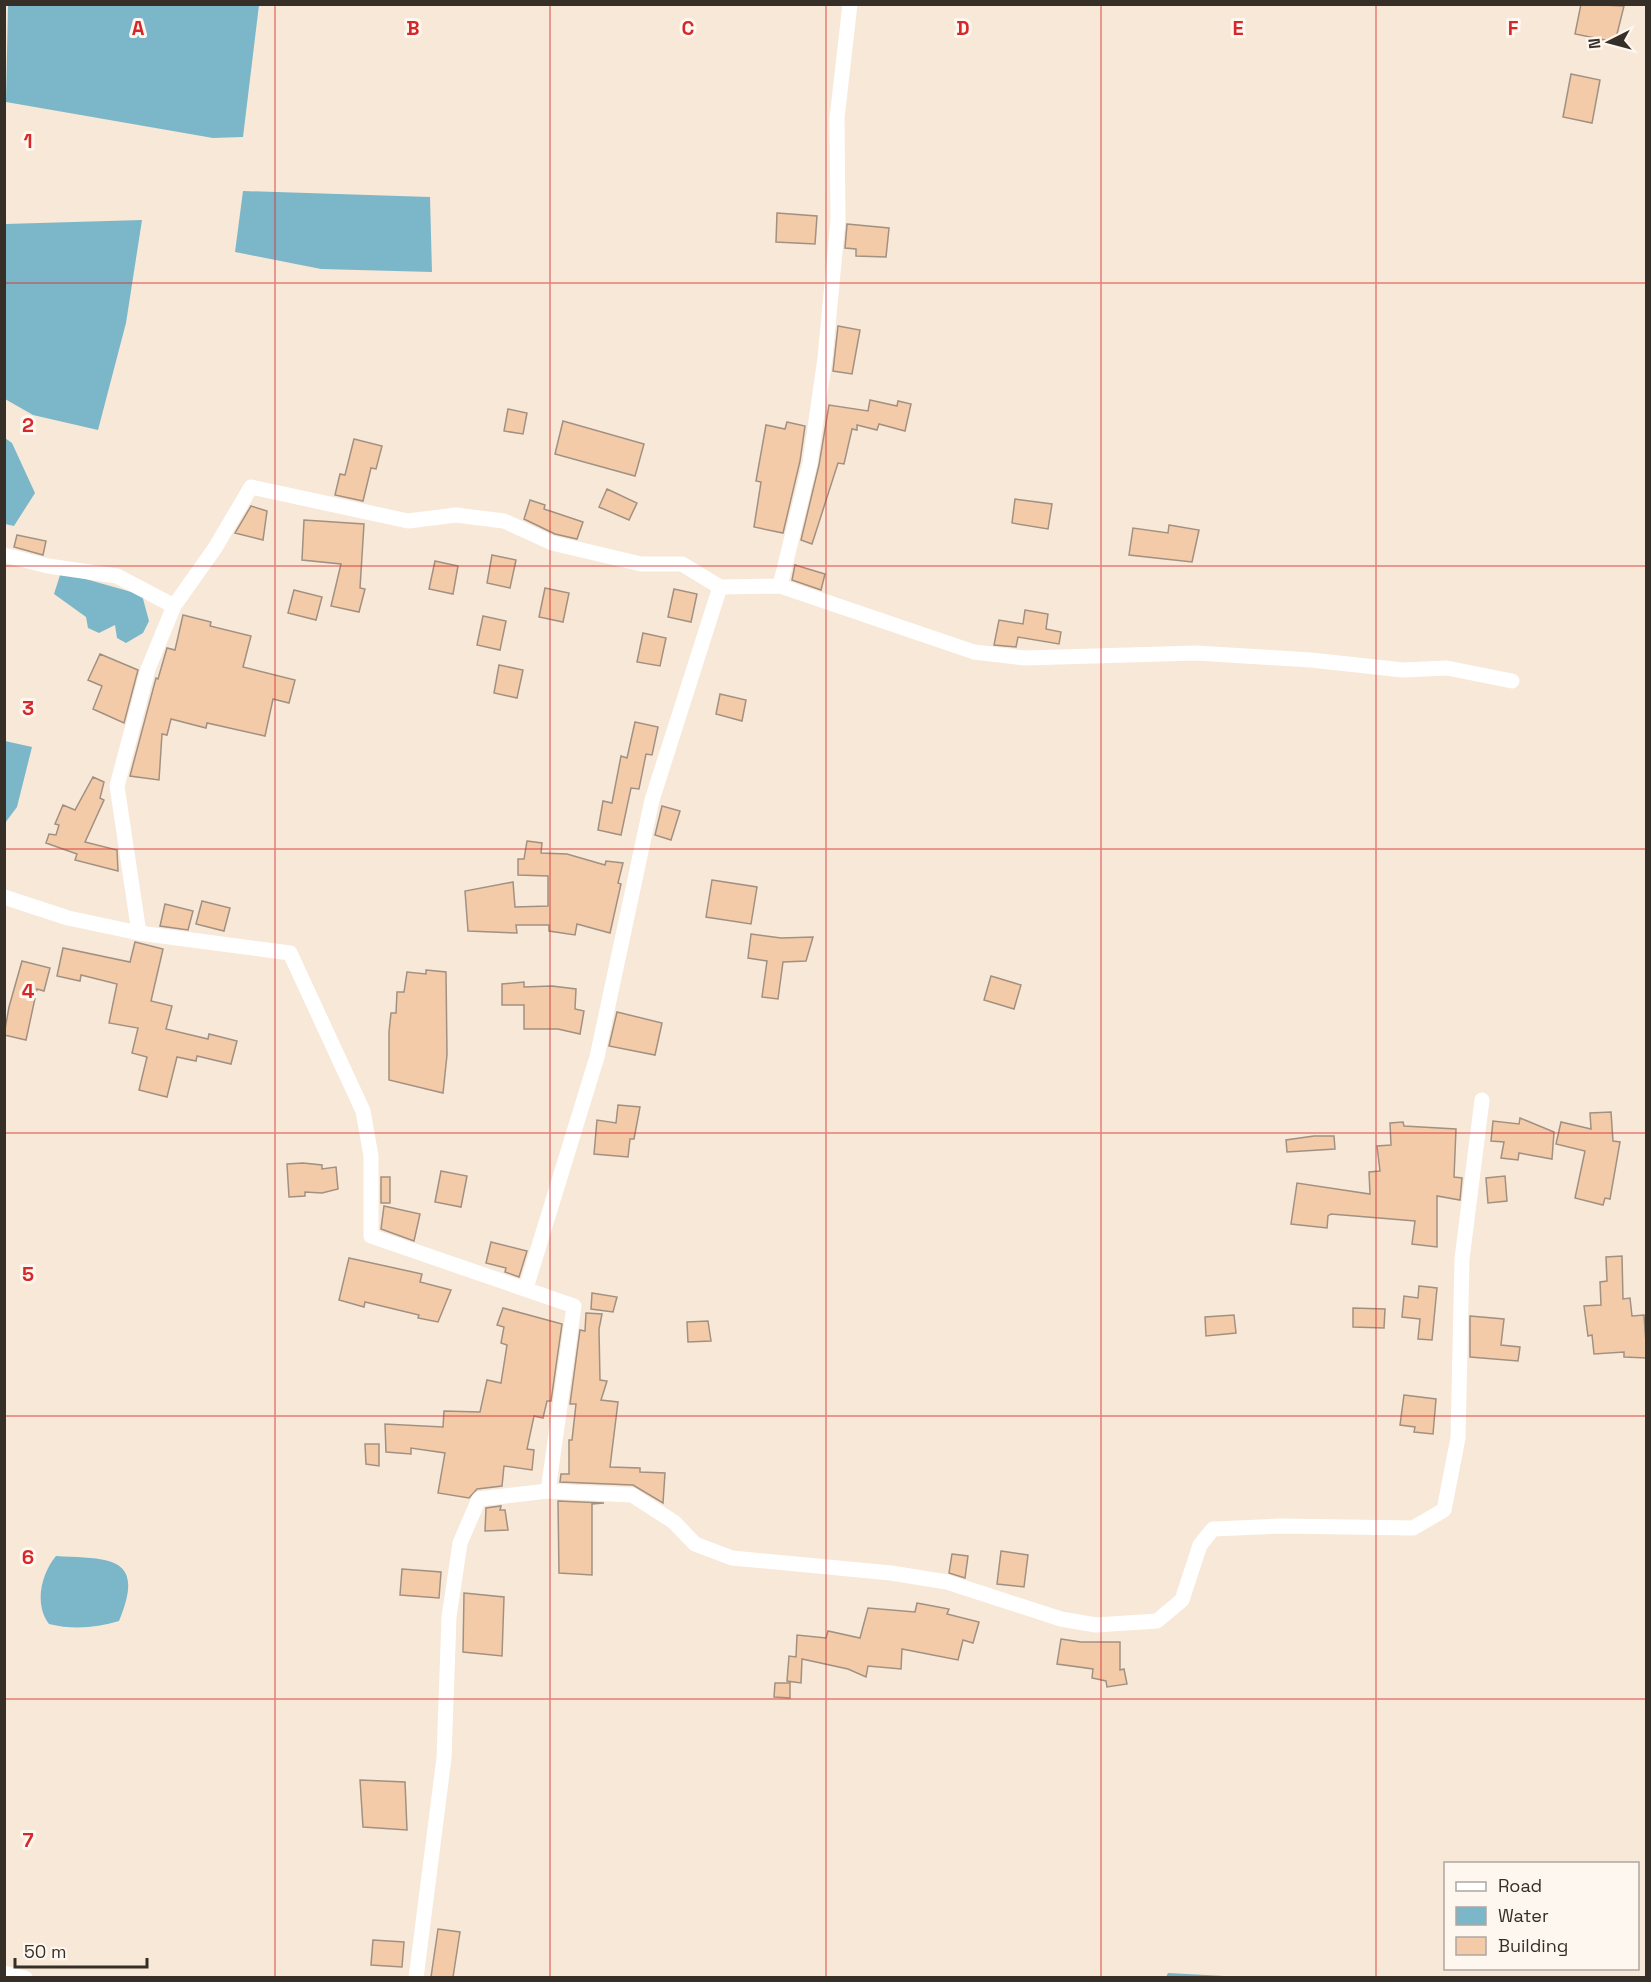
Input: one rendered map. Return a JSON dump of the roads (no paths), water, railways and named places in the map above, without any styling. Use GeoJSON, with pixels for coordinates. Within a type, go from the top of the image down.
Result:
{"type":"FeatureCollection","features":[{"type":"Feature","properties":{"kind":"street"},"geometry":{"type":"LineString","coordinates":[[780,586],[810,463],[825,358],[838,220],[837,118],[850,4]]}},
{"type":"Feature","properties":{"kind":"street"},"geometry":{"type":"LineString","coordinates":[[139,933],[117,786],[148,669],[174,606],[215,548],[251,488],[408,521],[456,515],[504,520],[552,543],[641,564],[682,564],[720,587],[780,586],[974,652],[1025,658],[1196,653],[1403,670],[1447,668],[1512,681]]}},
{"type":"Feature","properties":{"kind":"street"},"geometry":{"type":"LineString","coordinates":[[4,555],[48,566],[117,576],[174,606]]}},
{"type":"Feature","properties":{"kind":"street"},"geometry":{"type":"LineString","coordinates":[[526,1288],[597,1057],[652,800],[720,587]]}},
{"type":"Feature","properties":{"kind":"street"},"geometry":{"type":"LineString","coordinates":[[4,897],[68,918],[139,933],[290,953],[363,1111],[371,1156],[371,1236],[574,1306],[548,1491]]}},
{"type":"Feature","properties":{"kind":"street"},"geometry":{"type":"LineString","coordinates":[[416,1977],[444,1758],[449,1617],[460,1543],[478,1498],[548,1491],[632,1495],[674,1522],[696,1544],[732,1558],[891,1573],[947,1582],[1061,1619],[1096,1626],[1157,1621],[1174,1607],[1182,1600],[1200,1545],[1213,1529],[1281,1526],[1413,1527],[1444,1510],[1458,1438],[1462,1259],[1482,1100]]}},
{"type":"Feature","properties":{"kind":"street"},"geometry":{"type":"LineString","coordinates":[[4,1972],[25,1977]]}},
{"type":"Feature","properties":{"kind":"water"},"geometry":{"type":"Polygon","coordinates":[[[8,5],[259,5],[243,137],[213,138],[6,102],[8,5]]]}},
{"type":"Feature","properties":{"kind":"water"},"geometry":{"type":"Polygon","coordinates":[[[243,191],[430,197],[432,272],[321,269],[235,252],[243,191]]]}},
{"type":"Feature","properties":{"kind":"water"},"geometry":{"type":"Polygon","coordinates":[[[142,220],[126,323],[98,430],[33,415],[5,399],[5,224],[142,220]]]}},
{"type":"Feature","properties":{"kind":"water"},"geometry":{"type":"Polygon","coordinates":[[[5,438],[12,443],[35,493],[14,526],[5,524],[5,438]]]}},
{"type":"Feature","properties":{"kind":"water"},"geometry":{"type":"Polygon","coordinates":[[[61,572],[142,595],[149,621],[143,633],[126,643],[117,638],[115,625],[99,633],[88,628],[86,617],[54,594],[61,572]]]}},
{"type":"Feature","properties":{"kind":"water"},"geometry":{"type":"Polygon","coordinates":[[[5,741],[32,747],[17,807],[5,823],[5,741]]]}},
{"type":"Feature","properties":{"kind":"water"},"geometry":{"type":"Polygon","coordinates":[[[56,1556],[106,1560],[117,1564],[125,1572],[128,1583],[119,1621],[84,1627],[49,1624],[44,1616],[41,1589],[46,1571],[56,1556]]]}},
{"type":"Feature","properties":{"kind":"water"},"geometry":{"type":"Polygon","coordinates":[[[1168,1973],[1243,1977],[1166,1977],[1168,1973]]]}}]}
